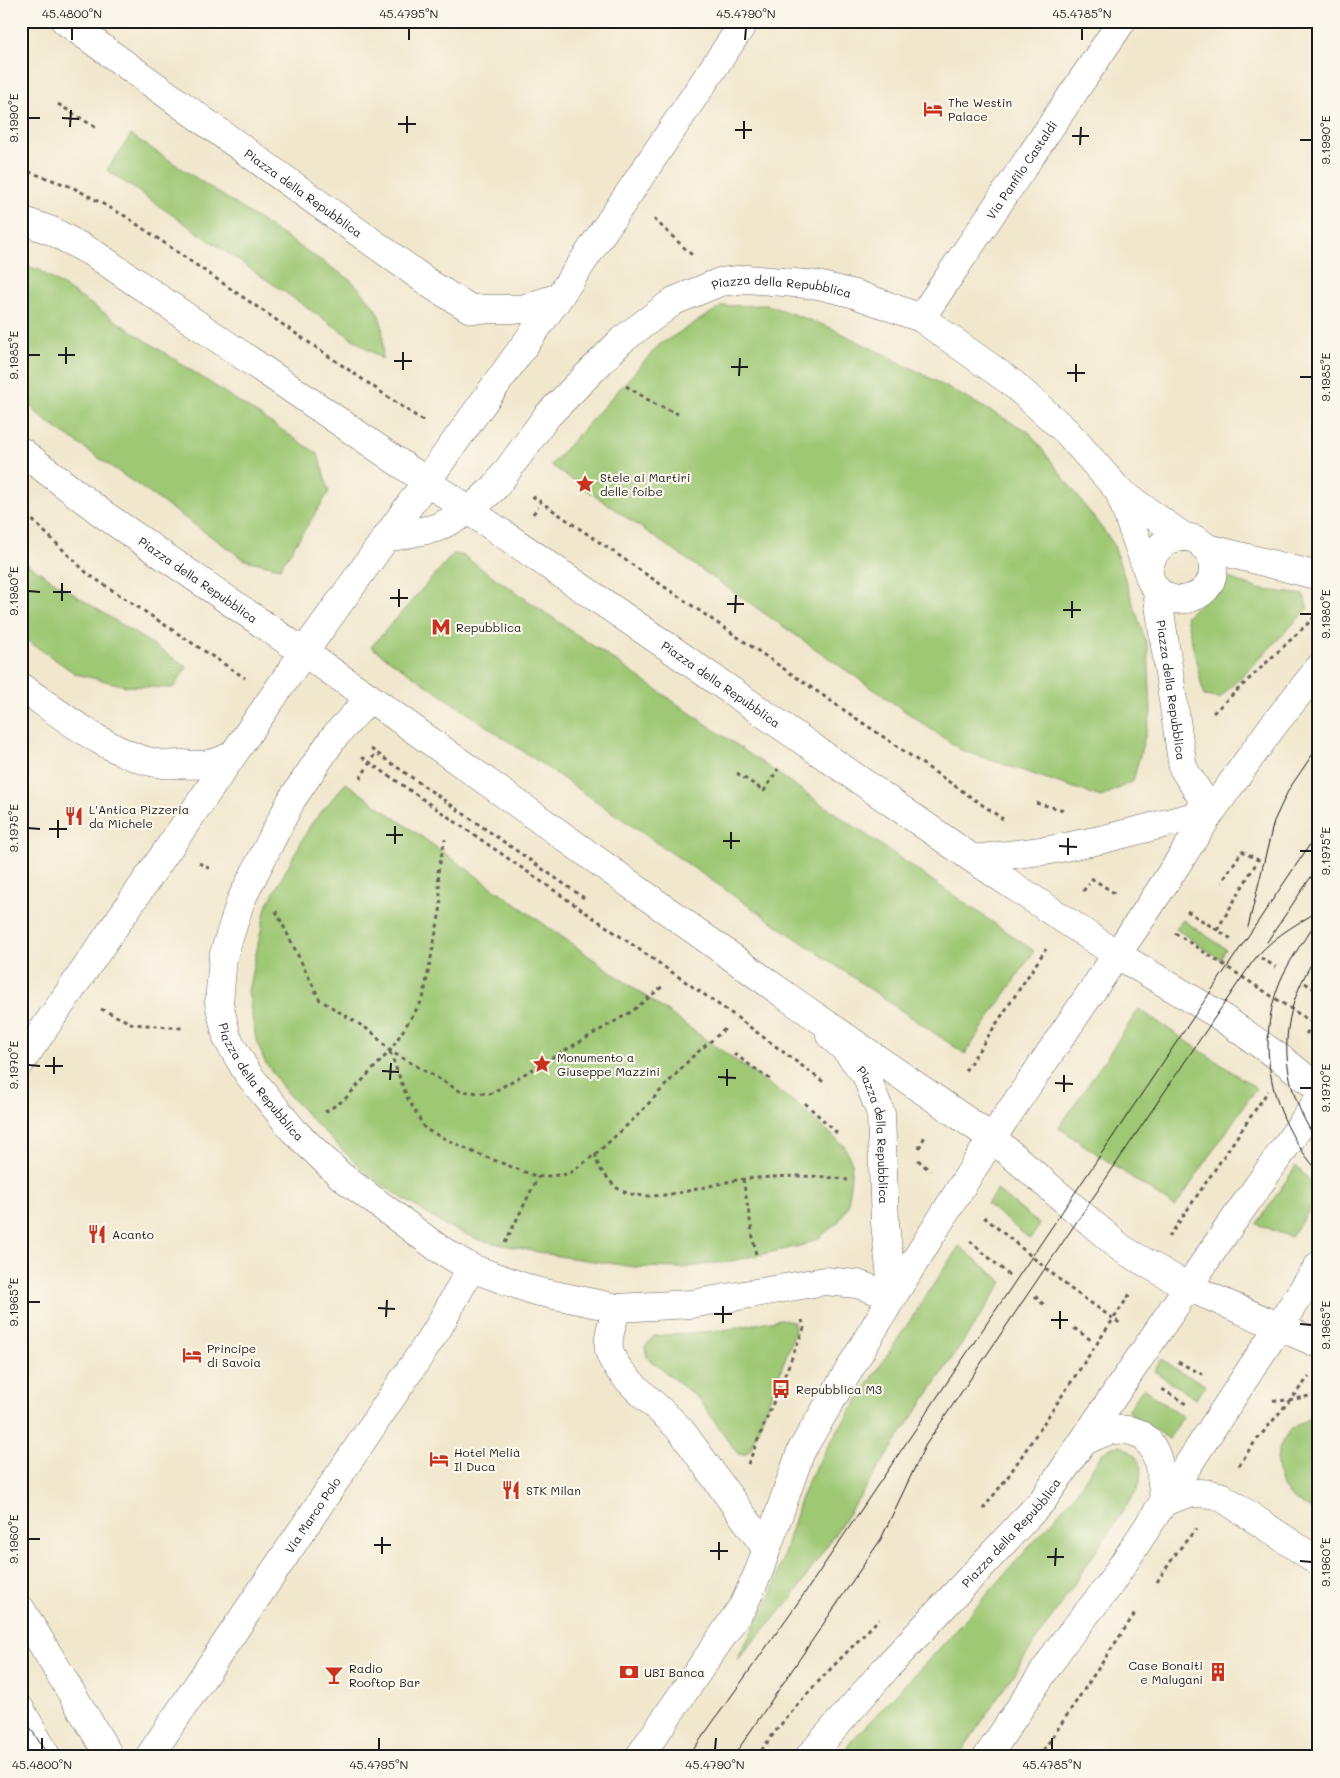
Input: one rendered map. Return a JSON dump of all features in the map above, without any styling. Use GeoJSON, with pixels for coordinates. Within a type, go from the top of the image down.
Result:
{"type":"FeatureCollection","features":[{"type":"Feature","properties":{"kind":"street","name":"Piazza della Repubblica"},"geometry":{"type":"LineString","coordinates":[[65,21],[433,286],[471,309],[522,309],[559,297]]}},
{"type":"Feature","properties":{"kind":"street"},"geometry":{"type":"LineString","coordinates":[[21,1062],[304,652],[559,297],[745,21]]}},
{"type":"Feature","properties":{"kind":"street","name":"Via Panfilo Castaldi"},"geometry":{"type":"LineString","coordinates":[[921,318],[1122,21]]}},
{"type":"Feature","properties":{"kind":"street","name":"Piazza della Repubblica"},"geometry":{"type":"LineString","coordinates":[[21,220],[52,231],[96,255],[468,512],[671,649],[973,859],[1116,954],[1217,1014],[1287,1063],[1319,1089]]}},
{"type":"Feature","properties":{"kind":"street","name":"Piazza della Repubblica"},"geometry":{"type":"LineString","coordinates":[[387,538],[436,528],[468,512],[496,486],[548,416],[595,365],[648,318],[674,300],[733,280],[801,282],[839,289],[921,318],[992,367],[1031,399],[1067,432],[1119,491],[1194,542],[1319,576]]}},
{"type":"Feature","properties":{"kind":"street","name":"Piazza della Repubblica"},"geometry":{"type":"LineString","coordinates":[[21,451],[103,514],[370,698],[796,1003],[992,1138],[1122,1249],[1188,1287],[1319,1344]]}},
{"type":"Feature","properties":{"kind":"street","name":"Piazza della Repubblica"},"geometry":{"type":"LineString","coordinates":[[1119,491],[1153,580],[1183,768],[1211,812]]}},
{"type":"Feature","properties":{"kind":"street"},"geometry":{"type":"LineString","coordinates":[[1174,538],[1194,542],[1212,562],[1213,572],[1205,591],[1190,600],[1177,601],[1153,580],[1154,552],[1163,543],[1174,538]]}},
{"type":"Feature","properties":{"kind":"street"},"geometry":{"type":"LineString","coordinates":[[639,1756],[734,1621],[759,1571],[801,1451],[893,1296],[992,1138],[1145,913],[1211,812],[1272,727],[1319,668]]}},
{"type":"Feature","properties":{"kind":"street"},"geometry":{"type":"LineString","coordinates":[[21,687],[97,738],[144,759],[162,764],[195,766],[220,763],[232,755]]}},
{"type":"Feature","properties":{"kind":"street","name":"Piazza della Repubblica"},"geometry":{"type":"LineString","coordinates":[[370,698],[334,737],[309,771],[250,881],[233,920],[223,957],[220,979],[221,1016],[227,1038],[239,1062],[292,1130],[341,1176],[438,1248],[471,1268],[535,1291],[617,1308],[691,1304],[825,1281],[857,1284],[893,1296],[885,1223],[882,1128],[877,1100],[858,1063],[796,1003]]}},
{"type":"Feature","properties":{"kind":"street"},"geometry":{"type":"LineString","coordinates":[[973,859],[1050,850],[1100,840],[1211,812]]}},
{"type":"Feature","properties":{"kind":"street","name":"Piazza della Repubblica"},"geometry":{"type":"LineString","coordinates":[[809,1757],[880,1675],[1043,1500],[1188,1287],[1319,1100]]}},
{"type":"Feature","properties":{"kind":"street"},"geometry":{"type":"LineString","coordinates":[[987,1757],[1063,1643],[1108,1587],[1319,1265]]}},
{"type":"Feature","properties":{"kind":"street","name":"Via Marco Polo"},"geometry":{"type":"LineString","coordinates":[[149,1757],[437,1330],[471,1268]]}},
{"type":"Feature","properties":{"kind":"street"},"geometry":{"type":"LineString","coordinates":[[617,1308],[609,1332],[611,1361],[626,1379],[669,1416],[683,1432],[766,1548]]}},
{"type":"Feature","properties":{"kind":"street"},"geometry":{"type":"LineString","coordinates":[[1084,1441],[1113,1430],[1130,1431],[1145,1438],[1158,1454],[1164,1502]]}},
{"type":"Feature","properties":{"kind":"street"},"geometry":{"type":"LineString","coordinates":[[1164,1502],[1187,1492],[1204,1492],[1220,1496],[1319,1562]]}},
{"type":"Feature","properties":{"kind":"street"},"geometry":{"type":"LineString","coordinates":[[21,1609],[110,1757]]}},
{"type":"Feature","properties":{"kind":"street"},"geometry":{"type":"LineString","coordinates":[[21,1710],[47,1757]]}},
{"type":"Feature","properties":{"kind":"path"},"geometry":{"type":"LineString","coordinates":[[58,104],[98,129]]}},
{"type":"Feature","properties":{"kind":"path"},"geometry":{"type":"LineString","coordinates":[[21,169],[72,187],[125,216],[405,408]]}},
{"type":"Feature","properties":{"kind":"path"},"geometry":{"type":"LineString","coordinates":[[652,217],[692,255]]}},
{"type":"Feature","properties":{"kind":"path"},"geometry":{"type":"LineString","coordinates":[[620,381],[641,397],[678,414]]}},
{"type":"Feature","properties":{"kind":"path"},"geometry":{"type":"LineString","coordinates":[[527,492],[1010,823]]}},
{"type":"Feature","properties":{"kind":"path"},"geometry":{"type":"LineString","coordinates":[[21,509],[88,574],[230,668]]}},
{"type":"Feature","properties":{"kind":"path"},"geometry":{"type":"LineString","coordinates":[[1213,713],[1319,613]]}},
{"type":"Feature","properties":{"kind":"path"},"geometry":{"type":"LineString","coordinates":[[371,748],[587,900]]}},
{"type":"Feature","properties":{"kind":"path"},"geometry":{"type":"LineString","coordinates":[[360,779],[376,752]]}},
{"type":"Feature","properties":{"kind":"path"},"geometry":{"type":"LineString","coordinates":[[356,753],[735,1016],[830,1087]]}},
{"type":"Feature","properties":{"kind":"path"},"geometry":{"type":"LineString","coordinates":[[736,773],[764,790],[778,769]]}},
{"type":"Feature","properties":{"kind":"path"},"geometry":{"type":"LineString","coordinates":[[1036,803],[1073,812]]}},
{"type":"Feature","properties":{"kind":"path"},"geometry":{"type":"LineString","coordinates":[[344,1100],[390,1051],[424,999],[441,906],[438,872],[445,838]]}},
{"type":"Feature","properties":{"kind":"path"},"geometry":{"type":"LineString","coordinates":[[1217,930],[1258,860],[1242,851],[1222,882]]}},
{"type":"Feature","properties":{"kind":"path"},"geometry":{"type":"LineString","coordinates":[[1114,892],[1319,1027]]}},
{"type":"Feature","properties":{"kind":"path"},"geometry":{"type":"LineString","coordinates":[[273,906],[320,1000],[372,1032],[390,1051],[460,1091],[490,1094],[631,1012],[663,986]]}},
{"type":"Feature","properties":{"kind":"path"},"geometry":{"type":"LineString","coordinates":[[1186,911],[1233,940]]}},
{"type":"Feature","properties":{"kind":"path"},"geometry":{"type":"LineString","coordinates":[[965,1071],[1042,953]]}},
{"type":"Feature","properties":{"kind":"path"},"geometry":{"type":"LineString","coordinates":[[1261,958],[1276,967]]}},
{"type":"Feature","properties":{"kind":"path"},"geometry":{"type":"LineString","coordinates":[[1305,983],[1319,992]]}},
{"type":"Feature","properties":{"kind":"path"},"geometry":{"type":"LineString","coordinates":[[95,1007],[133,1024],[182,1028]]}},
{"type":"Feature","properties":{"kind":"path"},"geometry":{"type":"LineString","coordinates":[[978,1516],[1007,1478],[1112,1318],[1150,1266],[1319,1016]]}},
{"type":"Feature","properties":{"kind":"path"},"geometry":{"type":"LineString","coordinates":[[390,1051],[407,1096],[425,1129],[473,1152],[538,1176],[569,1174],[596,1153],[636,1117],[692,1057],[725,1029]]}},
{"type":"Feature","properties":{"kind":"path"},"geometry":{"type":"LineString","coordinates":[[734,1054],[770,1079]]}},
{"type":"Feature","properties":{"kind":"path"},"geometry":{"type":"LineString","coordinates":[[805,1103],[839,1135]]}},
{"type":"Feature","properties":{"kind":"path"},"geometry":{"type":"LineString","coordinates":[[882,1128],[957,1195],[1071,1289],[1186,1367],[1208,1377]]}},
{"type":"Feature","properties":{"kind":"path"},"geometry":{"type":"LineString","coordinates":[[596,1153],[596,1159],[604,1174],[618,1189],[637,1194],[671,1195],[743,1179],[787,1176],[830,1177],[852,1180]]}},
{"type":"Feature","properties":{"kind":"path"},"geometry":{"type":"LineString","coordinates":[[471,1268],[503,1248],[538,1176]]}},
{"type":"Feature","properties":{"kind":"path"},"geometry":{"type":"LineString","coordinates":[[743,1179],[756,1255]]}},
{"type":"Feature","properties":{"kind":"path"},"geometry":{"type":"LineString","coordinates":[[963,1235],[1009,1275]]}},
{"type":"Feature","properties":{"kind":"path"},"geometry":{"type":"LineString","coordinates":[[1034,1296],[1046,1307]]}},
{"type":"Feature","properties":{"kind":"path"},"geometry":{"type":"LineString","coordinates":[[746,1468],[754,1456],[804,1328],[801,1316]]}},
{"type":"Feature","properties":{"kind":"path"},"geometry":{"type":"LineString","coordinates":[[1074,1328],[1091,1340]]}},
{"type":"Feature","properties":{"kind":"path"},"geometry":{"type":"LineString","coordinates":[[1236,1472],[1251,1447],[1313,1372]]}},
{"type":"Feature","properties":{"kind":"path"},"geometry":{"type":"LineString","coordinates":[[1156,1385],[1193,1409]]}},
{"type":"Feature","properties":{"kind":"path"},"geometry":{"type":"LineString","coordinates":[[1268,1399],[1288,1402],[1303,1396],[1319,1395]]}},
{"type":"Feature","properties":{"kind":"path"},"geometry":{"type":"LineString","coordinates":[[1155,1585],[1177,1552],[1201,1524]]}},
{"type":"Feature","properties":{"kind":"path"},"geometry":{"type":"LineString","coordinates":[[1039,1757],[1138,1609]]}},
{"type":"Feature","properties":{"kind":"path"},"geometry":{"type":"LineString","coordinates":[[757,1757],[769,1739],[801,1701],[883,1616]]}},
{"type":"Feature","properties":{"kind":"green space"},"geometry":{"type":"Polygon","coordinates":[[[131,135],[352,281],[379,315],[383,333],[382,359],[107,170],[131,135]]]}},
{"type":"Feature","properties":{"kind":"green space"},"geometry":{"type":"Polygon","coordinates":[[[21,264],[39,270],[318,454],[329,492],[280,568],[245,560],[46,421],[21,398],[21,264]]]}},
{"type":"Feature","properties":{"kind":"green space"},"geometry":{"type":"Polygon","coordinates":[[[768,305],[831,328],[915,370],[1029,432],[1113,543],[1148,648],[1151,713],[1133,781],[1101,797],[961,750],[551,465],[659,345],[722,306],[768,305]]]}},
{"type":"Feature","properties":{"kind":"green space"},"geometry":{"type":"Polygon","coordinates":[[[453,554],[462,555],[1034,951],[965,1054],[371,647],[453,554]]]}},
{"type":"Feature","properties":{"kind":"green space"},"geometry":{"type":"Polygon","coordinates":[[[21,560],[187,667],[173,688],[126,686],[76,674],[21,636],[21,560]]]}},
{"type":"Feature","properties":{"kind":"green space"},"geometry":{"type":"Polygon","coordinates":[[[1229,578],[1258,589],[1304,595],[1308,609],[1220,698],[1204,696],[1186,616],[1229,578]]]}},
{"type":"Feature","properties":{"kind":"green space"},"geometry":{"type":"Polygon","coordinates":[[[346,783],[798,1105],[844,1146],[852,1163],[848,1206],[839,1221],[820,1237],[804,1245],[731,1261],[682,1268],[635,1267],[558,1256],[479,1240],[444,1225],[369,1176],[286,1092],[265,1062],[256,1040],[248,991],[266,907],[311,824],[346,783]]]}},
{"type":"Feature","properties":{"kind":"green space"},"geometry":{"type":"Polygon","coordinates":[[[1183,920],[1226,949],[1220,959],[1176,929],[1183,920]]]}},
{"type":"Feature","properties":{"kind":"green space"},"geometry":{"type":"Polygon","coordinates":[[[1139,1009],[1256,1088],[1175,1207],[1059,1128],[1139,1009]]]}},
{"type":"Feature","properties":{"kind":"green space"},"geometry":{"type":"Polygon","coordinates":[[[1296,1166],[1319,1190],[1319,1196],[1291,1237],[1257,1224],[1296,1166]]]}},
{"type":"Feature","properties":{"kind":"green space"},"geometry":{"type":"Polygon","coordinates":[[[997,1190],[1040,1225],[1030,1239],[987,1204],[997,1190]]]}},
{"type":"Feature","properties":{"kind":"green space"},"geometry":{"type":"Polygon","coordinates":[[[959,1246],[1003,1282],[792,1598],[737,1660],[773,1590],[800,1500],[810,1477],[830,1442],[959,1246]]]}},
{"type":"Feature","properties":{"kind":"green space"},"geometry":{"type":"Polygon","coordinates":[[[781,1319],[794,1322],[795,1333],[750,1450],[745,1454],[738,1454],[699,1399],[651,1361],[647,1357],[645,1347],[654,1336],[724,1330],[781,1319]]]}},
{"type":"Feature","properties":{"kind":"green space"},"geometry":{"type":"Polygon","coordinates":[[[1162,1359],[1182,1373],[1205,1384],[1196,1399],[1154,1371],[1162,1359]]]}},
{"type":"Feature","properties":{"kind":"green space"},"geometry":{"type":"Polygon","coordinates":[[[1143,1388],[1183,1417],[1169,1439],[1131,1414],[1129,1409],[1143,1388]]]}},
{"type":"Feature","properties":{"kind":"green space"},"geometry":{"type":"Polygon","coordinates":[[[1319,1416],[1319,1510],[1301,1504],[1288,1493],[1280,1479],[1277,1463],[1280,1448],[1288,1434],[1301,1423],[1319,1416]]]}},
{"type":"Feature","properties":{"kind":"green space"},"geometry":{"type":"Polygon","coordinates":[[[1121,1446],[1134,1455],[1140,1466],[1140,1479],[1135,1493],[958,1757],[840,1757],[853,1739],[938,1650],[1054,1519],[1075,1494],[1103,1452],[1111,1447],[1121,1446]]]}},
{"type":"Feature","properties":{"kind":"tram line"},"geometry":{"type":"LineString","coordinates":[[1248,927],[1274,821],[1289,789],[1319,745]]}},
{"type":"Feature","properties":{"kind":"tram line"},"geometry":{"type":"LineString","coordinates":[[688,1757],[809,1587],[1319,831]]}},
{"type":"Feature","properties":{"kind":"tram line"},"geometry":{"type":"LineString","coordinates":[[1267,942],[1319,865]]}},
{"type":"Feature","properties":{"kind":"tram line"},"geometry":{"type":"LineString","coordinates":[[733,1757],[881,1539],[925,1446],[1251,964],[1273,941],[1319,911]]}},
{"type":"Feature","properties":{"kind":"tram line"},"geometry":{"type":"LineString","coordinates":[[1319,918],[1282,977],[1273,1002],[1268,1054],[1272,1080],[1279,1105],[1289,1129],[1302,1151],[1319,1172]]}},
{"type":"Feature","properties":{"kind":"tram line"},"geometry":{"type":"LineString","coordinates":[[1319,952],[1305,975],[1295,999],[1289,1023],[1287,1048],[1289,1072],[1295,1096],[1305,1120],[1319,1144]]}},
{"type":"Feature","properties":{"kind":"tram line"},"geometry":{"type":"LineString","coordinates":[[21,1713],[49,1757]]}},
{"type":"Feature","properties":{"kind":"tram line"},"geometry":{"type":"LineString","coordinates":[[21,1747],[27,1757]]}},
{"type":"Feature","properties":{"kind":"place","name":"The Westin Palace"},"geometry":{"type":"Point","coordinates":[933,109]}},
{"type":"Feature","properties":{"kind":"place","name":"Stele ai Martiri delle foibe"},"geometry":{"type":"Point","coordinates":[585,484]}},
{"type":"Feature","properties":{"kind":"place","name":"Repubblica"},"geometry":{"type":"Point","coordinates":[441,627]}},
{"type":"Feature","properties":{"kind":"place","name":"L'Antica Pizzeria da Michele"},"geometry":{"type":"Point","coordinates":[74,816]}},
{"type":"Feature","properties":{"kind":"place","name":"Monumento a Giuseppe Mazzini"},"geometry":{"type":"Point","coordinates":[542,1064]}},
{"type":"Feature","properties":{"kind":"place","name":"Acanto"},"geometry":{"type":"Point","coordinates":[97,1234]}},
{"type":"Feature","properties":{"kind":"place","name":"Principe di Savoia"},"geometry":{"type":"Point","coordinates":[192,1355]}},
{"type":"Feature","properties":{"kind":"place","name":"Repubblica M3"},"geometry":{"type":"Point","coordinates":[781,1389]}},
{"type":"Feature","properties":{"kind":"place","name":"Hotel Melià Il Duca"},"geometry":{"type":"Point","coordinates":[439,1459]}},
{"type":"Feature","properties":{"kind":"place","name":"STK Milan"},"geometry":{"type":"Point","coordinates":[511,1490]}},
{"type":"Feature","properties":{"kind":"place","name":"UBI Banca"},"geometry":{"type":"Point","coordinates":[629,1672]}},
{"type":"Feature","properties":{"kind":"place","name":"Case Bonaiti e Malugani"},"geometry":{"type":"Point","coordinates":[1218,1672]}},
{"type":"Feature","properties":{"kind":"place","name":"Radio Rooftop Bar"},"geometry":{"type":"Point","coordinates":[334,1675]}}]}
